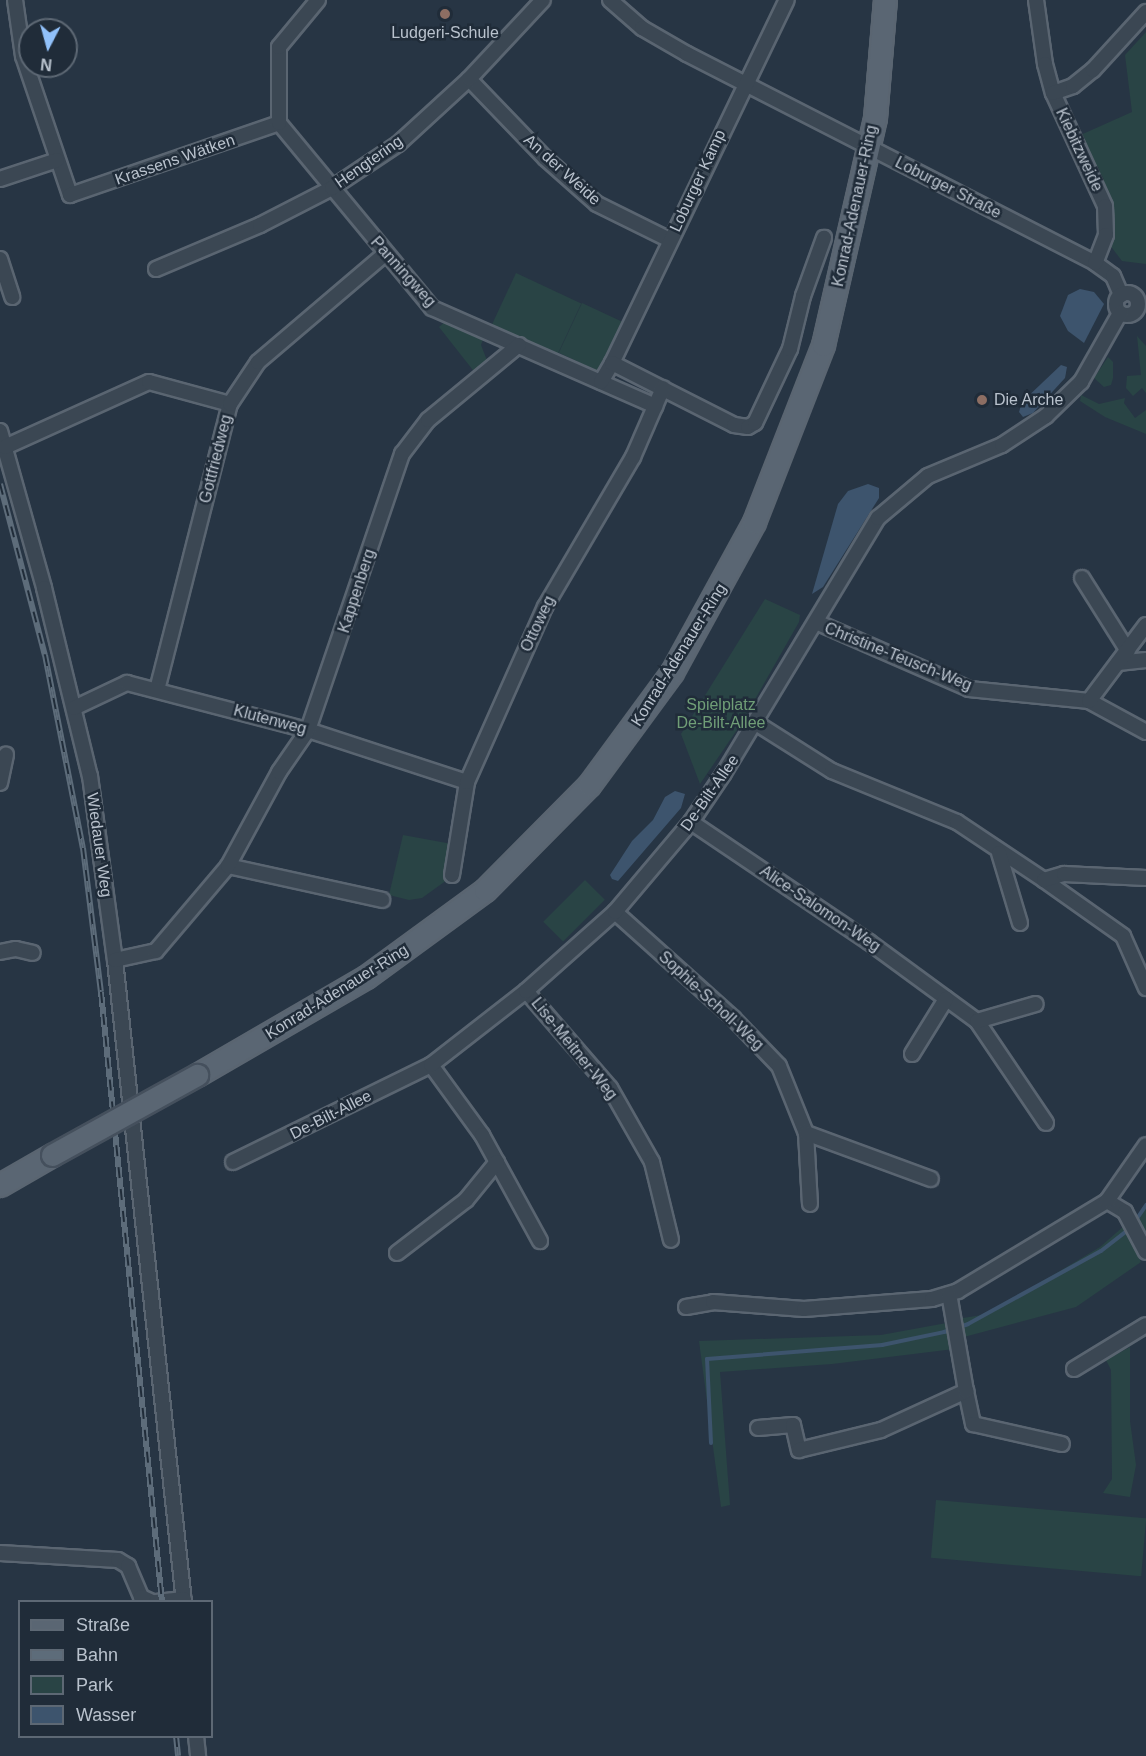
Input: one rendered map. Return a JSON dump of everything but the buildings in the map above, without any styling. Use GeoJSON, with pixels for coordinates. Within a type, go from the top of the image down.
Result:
{"type":"FeatureCollection","features":[{"type":"Feature","properties":{"kind":"main road","name":"Konrad-Adenauer-Ring"},"geometry":{"type":"LineString","coordinates":[[0,1185],[366,977],[462,909],[559,818],[634,728],[703,621],[774,476],[829,325],[868,147],[881,72],[885,0]]}},
{"type":"Feature","properties":{"kind":"street"},"geometry":{"type":"LineString","coordinates":[[0,179],[57,160],[23,56],[15,0]]}},
{"type":"Feature","properties":{"kind":"street"},"geometry":{"type":"LineString","coordinates":[[279,123],[279,47],[318,0]]}},
{"type":"Feature","properties":{"kind":"street","name":"Hengtering"},"geometry":{"type":"LineString","coordinates":[[156,269],[260,225],[332,188],[398,144],[469,79],[543,0]]}},
{"type":"Feature","properties":{"kind":"street","name":"Loburger Straße"},"geometry":{"type":"LineString","coordinates":[[610,0],[642,28],[1095,263],[1113,276],[1121,295],[1134,296],[1142,311]]}},
{"type":"Feature","properties":{"kind":"street","name":"Loburger Kamp"},"geometry":{"type":"LineString","coordinates":[[612,363],[744,82],[787,0]]}},
{"type":"Feature","properties":{"kind":"street","name":"Kiebitzweide"},"geometry":{"type":"LineString","coordinates":[[1036,0],[1053,93],[1105,206],[1106,235],[1095,263]]}},
{"type":"Feature","properties":{"kind":"street"},"geometry":{"type":"LineString","coordinates":[[1053,93],[1073,86],[1093,70],[1146,12]]}},
{"type":"Feature","properties":{"kind":"street","name":"An der Weide"},"geometry":{"type":"LineString","coordinates":[[469,79],[544,158],[597,204],[670,240]]}},
{"type":"Feature","properties":{"kind":"street","name":"Krassens Wätken"},"geometry":{"type":"LineString","coordinates":[[57,160],[70,195],[279,123]]}},
{"type":"Feature","properties":{"kind":"street","name":"Panningweg"},"geometry":{"type":"LineString","coordinates":[[279,123],[385,254],[432,308],[655,406]]}},
{"type":"Feature","properties":{"kind":"street"},"geometry":{"type":"LineString","coordinates":[[601,382],[612,363],[663,388],[674,398],[734,425],[748,427],[754,423],[789,349],[802,296],[824,238]]}},
{"type":"Feature","properties":{"kind":"street","name":"Gottfriedweg"},"geometry":{"type":"LineString","coordinates":[[157,690],[230,404],[258,362],[385,254]]}},
{"type":"Feature","properties":{"kind":"street"},"geometry":{"type":"LineString","coordinates":[[0,259],[12,297]]}},
{"type":"Feature","properties":{"kind":"street"},"geometry":{"type":"LineString","coordinates":[[1121,295],[1116,303],[1120,313],[1130,315],[1142,311]]}},
{"type":"Feature","properties":{"kind":"street","name":"De-Bilt-Allee"},"geometry":{"type":"LineString","coordinates":[[233,1162],[431,1065],[526,991],[615,912],[691,822],[756,723],[867,533],[889,506],[928,476],[1002,445],[1046,416],[1081,381],[1120,313]]}},
{"type":"Feature","properties":{"kind":"street","name":"Kappenberg"},"geometry":{"type":"LineString","coordinates":[[114,960],[156,951],[228,866],[279,772],[308,730],[402,454],[428,420],[519,345]]}},
{"type":"Feature","properties":{"kind":"street"},"geometry":{"type":"LineString","coordinates":[[5,447],[148,382],[230,404]]}},
{"type":"Feature","properties":{"kind":"street","name":"Ottoweg"},"geometry":{"type":"LineString","coordinates":[[452,875],[467,782],[545,607],[633,457],[663,388]]}},
{"type":"Feature","properties":{"kind":"street","name":"Wiedauer Weg"},"geometry":{"type":"LineString","coordinates":[[0,430],[90,776],[114,960],[184,1600]]}},
{"type":"Feature","properties":{"kind":"street"},"geometry":{"type":"LineString","coordinates":[[1082,578],[1128,651]]}},
{"type":"Feature","properties":{"kind":"street","name":"Christine-Teusch-Weg"},"geometry":{"type":"LineString","coordinates":[[816,622],[969,689],[1089,701],[1146,732]]}},
{"type":"Feature","properties":{"kind":"street"},"geometry":{"type":"LineString","coordinates":[[1089,701],[1146,625]]}},
{"type":"Feature","properties":{"kind":"street"},"geometry":{"type":"LineString","coordinates":[[1118,663],[1146,660]]}},
{"type":"Feature","properties":{"kind":"street","name":"Klutenweg"},"geometry":{"type":"LineString","coordinates":[[74,708],[127,683],[308,730],[467,782]]}},
{"type":"Feature","properties":{"kind":"street"},"geometry":{"type":"LineString","coordinates":[[756,723],[832,771],[957,822],[1044,880],[1123,936],[1146,987]]}},
{"type":"Feature","properties":{"kind":"street"},"geometry":{"type":"LineString","coordinates":[[0,783],[6,755]]}},
{"type":"Feature","properties":{"kind":"street","name":"Alice-Salomon-Weg"},"geometry":{"type":"LineString","coordinates":[[691,822],[869,942],[976,1021],[1046,1123]]}},
{"type":"Feature","properties":{"kind":"street"},"geometry":{"type":"LineString","coordinates":[[999,852],[1020,923]]}},
{"type":"Feature","properties":{"kind":"street"},"geometry":{"type":"LineString","coordinates":[[228,866],[382,900]]}},
{"type":"Feature","properties":{"kind":"street"},"geometry":{"type":"LineString","coordinates":[[1044,880],[1064,874],[1146,878]]}},
{"type":"Feature","properties":{"kind":"street","name":"Sophie-Scholl-Weg"},"geometry":{"type":"LineString","coordinates":[[615,912],[733,1018],[779,1066],[806,1134],[810,1204]]}},
{"type":"Feature","properties":{"kind":"street"},"geometry":{"type":"LineString","coordinates":[[0,952],[16,949],[33,953]]}},
{"type":"Feature","properties":{"kind":"street","name":"Lise-Meitner-Weg"},"geometry":{"type":"LineString","coordinates":[[526,991],[610,1088],[652,1162],[670,1240]]}},
{"type":"Feature","properties":{"kind":"street"},"geometry":{"type":"LineString","coordinates":[[912,1054],[946,999]]}},
{"type":"Feature","properties":{"kind":"street"},"geometry":{"type":"LineString","coordinates":[[976,1021],[1036,1004]]}},
{"type":"Feature","properties":{"kind":"street"},"geometry":{"type":"LineString","coordinates":[[431,1065],[497,1162],[540,1241]]}},
{"type":"Feature","properties":{"kind":"street"},"geometry":{"type":"LineString","coordinates":[[806,1134],[931,1179]]}},
{"type":"Feature","properties":{"kind":"street"},"geometry":{"type":"LineString","coordinates":[[686,1307],[713,1302],[804,1309],[949,1294],[1107,1201],[1146,1145]]}},
{"type":"Feature","properties":{"kind":"street"},"geometry":{"type":"LineString","coordinates":[[398,1253],[466,1200],[497,1162]]}},
{"type":"Feature","properties":{"kind":"street"},"geometry":{"type":"LineString","coordinates":[[1107,1201],[1125,1212],[1146,1252]]}},
{"type":"Feature","properties":{"kind":"street"},"geometry":{"type":"LineString","coordinates":[[949,1294],[973,1424],[1062,1444]]}},
{"type":"Feature","properties":{"kind":"street"},"geometry":{"type":"LineString","coordinates":[[1074,1369],[1146,1325]]}},
{"type":"Feature","properties":{"kind":"street"},"geometry":{"type":"LineString","coordinates":[[758,1428],[793,1425],[799,1450],[881,1430],[966,1391]]}},
{"type":"Feature","properties":{"kind":"street"},"geometry":{"type":"LineString","coordinates":[[0,1553],[118,1560],[135,1578],[141,1597],[149,1600]]}},
{"type":"Feature","properties":{"kind":"street"},"geometry":{"type":"LineString","coordinates":[[196,1738],[198,1756]]}},
{"type":"Feature","properties":{"kind":"green space"},"geometry":{"type":"Polygon","coordinates":[[[1146,32],[1146,264],[1122,261],[1109,244],[1113,226],[1112,207],[1076,137],[1132,112],[1125,55],[1146,32]]]}},
{"type":"Feature","properties":{"kind":"green space"},"geometry":{"type":"Polygon","coordinates":[[[516,273],[581,303],[556,357],[491,326],[516,273]]]}},
{"type":"Feature","properties":{"kind":"green space"},"geometry":{"type":"Polygon","coordinates":[[[582,303],[623,322],[600,372],[559,353],[582,303]]]}},
{"type":"Feature","properties":{"kind":"green space"},"geometry":{"type":"Polygon","coordinates":[[[447,320],[484,336],[481,345],[488,363],[476,374],[439,327],[447,320]]]}},
{"type":"Feature","properties":{"kind":"green space"},"geometry":{"type":"Polygon","coordinates":[[[1137,336],[1146,346],[1146,393],[1142,388],[1133,396],[1126,388],[1127,376],[1141,375],[1137,336]]]}},
{"type":"Feature","properties":{"kind":"green space"},"geometry":{"type":"Polygon","coordinates":[[[1108,357],[1113,362],[1113,378],[1111,385],[1104,387],[1094,378],[1108,357]]]}},
{"type":"Feature","properties":{"kind":"green space"},"geometry":{"type":"Polygon","coordinates":[[[1081,395],[1099,404],[1125,398],[1124,403],[1135,418],[1146,410],[1146,434],[1105,417],[1080,401],[1081,395]]]}},
{"type":"Feature","properties":{"kind":"green space","name":"Spielplatz De-Bilt-Allee"},"geometry":{"type":"Polygon","coordinates":[[[765,599],[800,615],[799,622],[741,724],[700,784],[681,734],[765,599]]]}},
{"type":"Feature","properties":{"kind":"green space"},"geometry":{"type":"Polygon","coordinates":[[[403,835],[452,844],[447,880],[422,898],[409,900],[389,895],[403,835]]]}},
{"type":"Feature","properties":{"kind":"green space"},"geometry":{"type":"Polygon","coordinates":[[[585,880],[605,900],[563,942],[543,922],[585,880]]]}},
{"type":"Feature","properties":{"kind":"green space"},"geometry":{"type":"Polygon","coordinates":[[[1146,1203],[1146,1244],[1134,1220],[1146,1203]]]}},
{"type":"Feature","properties":{"kind":"green space"},"geometry":{"type":"Polygon","coordinates":[[[1124,1226],[1141,1262],[1076,1307],[964,1337],[963,1318],[988,1314],[1100,1247],[1124,1226]]]}},
{"type":"Feature","properties":{"kind":"green space"},"geometry":{"type":"Polygon","coordinates":[[[952,1322],[954,1349],[832,1364],[720,1372],[730,1505],[721,1507],[699,1341],[881,1335],[952,1322]]]}},
{"type":"Feature","properties":{"kind":"green space"},"geometry":{"type":"Polygon","coordinates":[[[1130,1347],[1130,1421],[1136,1465],[1130,1497],[1103,1493],[1112,1479],[1111,1370],[1106,1360],[1130,1347]]]}},
{"type":"Feature","properties":{"kind":"green space"},"geometry":{"type":"Polygon","coordinates":[[[936,1500],[1146,1518],[1141,1576],[931,1558],[936,1500]]]}},
{"type":"Feature","properties":{"kind":"water"},"geometry":{"type":"Polygon","coordinates":[[[1080,289],[1094,292],[1104,304],[1084,343],[1068,331],[1060,316],[1068,295],[1080,289]]]}},
{"type":"Feature","properties":{"kind":"water"},"geometry":{"type":"Polygon","coordinates":[[[1061,365],[1067,367],[1065,378],[1033,413],[1023,417],[1019,412],[1022,402],[1061,365]]]}},
{"type":"Feature","properties":{"kind":"water"},"geometry":{"type":"Polygon","coordinates":[[[868,484],[879,488],[879,498],[823,587],[812,594],[838,504],[848,491],[868,484]]]}},
{"type":"Feature","properties":{"kind":"water"},"geometry":{"type":"Polygon","coordinates":[[[675,791],[685,794],[681,808],[618,881],[612,879],[610,875],[632,841],[653,820],[665,797],[675,791]]]}},
{"type":"Feature","properties":{"kind":"waterway"},"geometry":{"type":"LineString","coordinates":[[1134,1223],[1146,1205]]}},
{"type":"Feature","properties":{"kind":"waterway"},"geometry":{"type":"LineString","coordinates":[[711,1443],[707,1359],[882,1345],[944,1332],[968,1324],[1101,1251],[1129,1229]]}},
{"type":"Feature","properties":{"kind":"railway"},"geometry":{"type":"LineString","coordinates":[[0,484],[45,655],[83,848],[101,992],[162,1600]]}},
{"type":"Feature","properties":{"kind":"railway"},"geometry":{"type":"LineString","coordinates":[[176,1738],[178,1756]]}},
{"type":"Feature","properties":{"kind":"place","name":"Ludgeri-Schule"},"geometry":{"type":"Point","coordinates":[445,14]}},
{"type":"Feature","properties":{"kind":"place","name":"Die Arche"},"geometry":{"type":"Point","coordinates":[982,400]}}]}
